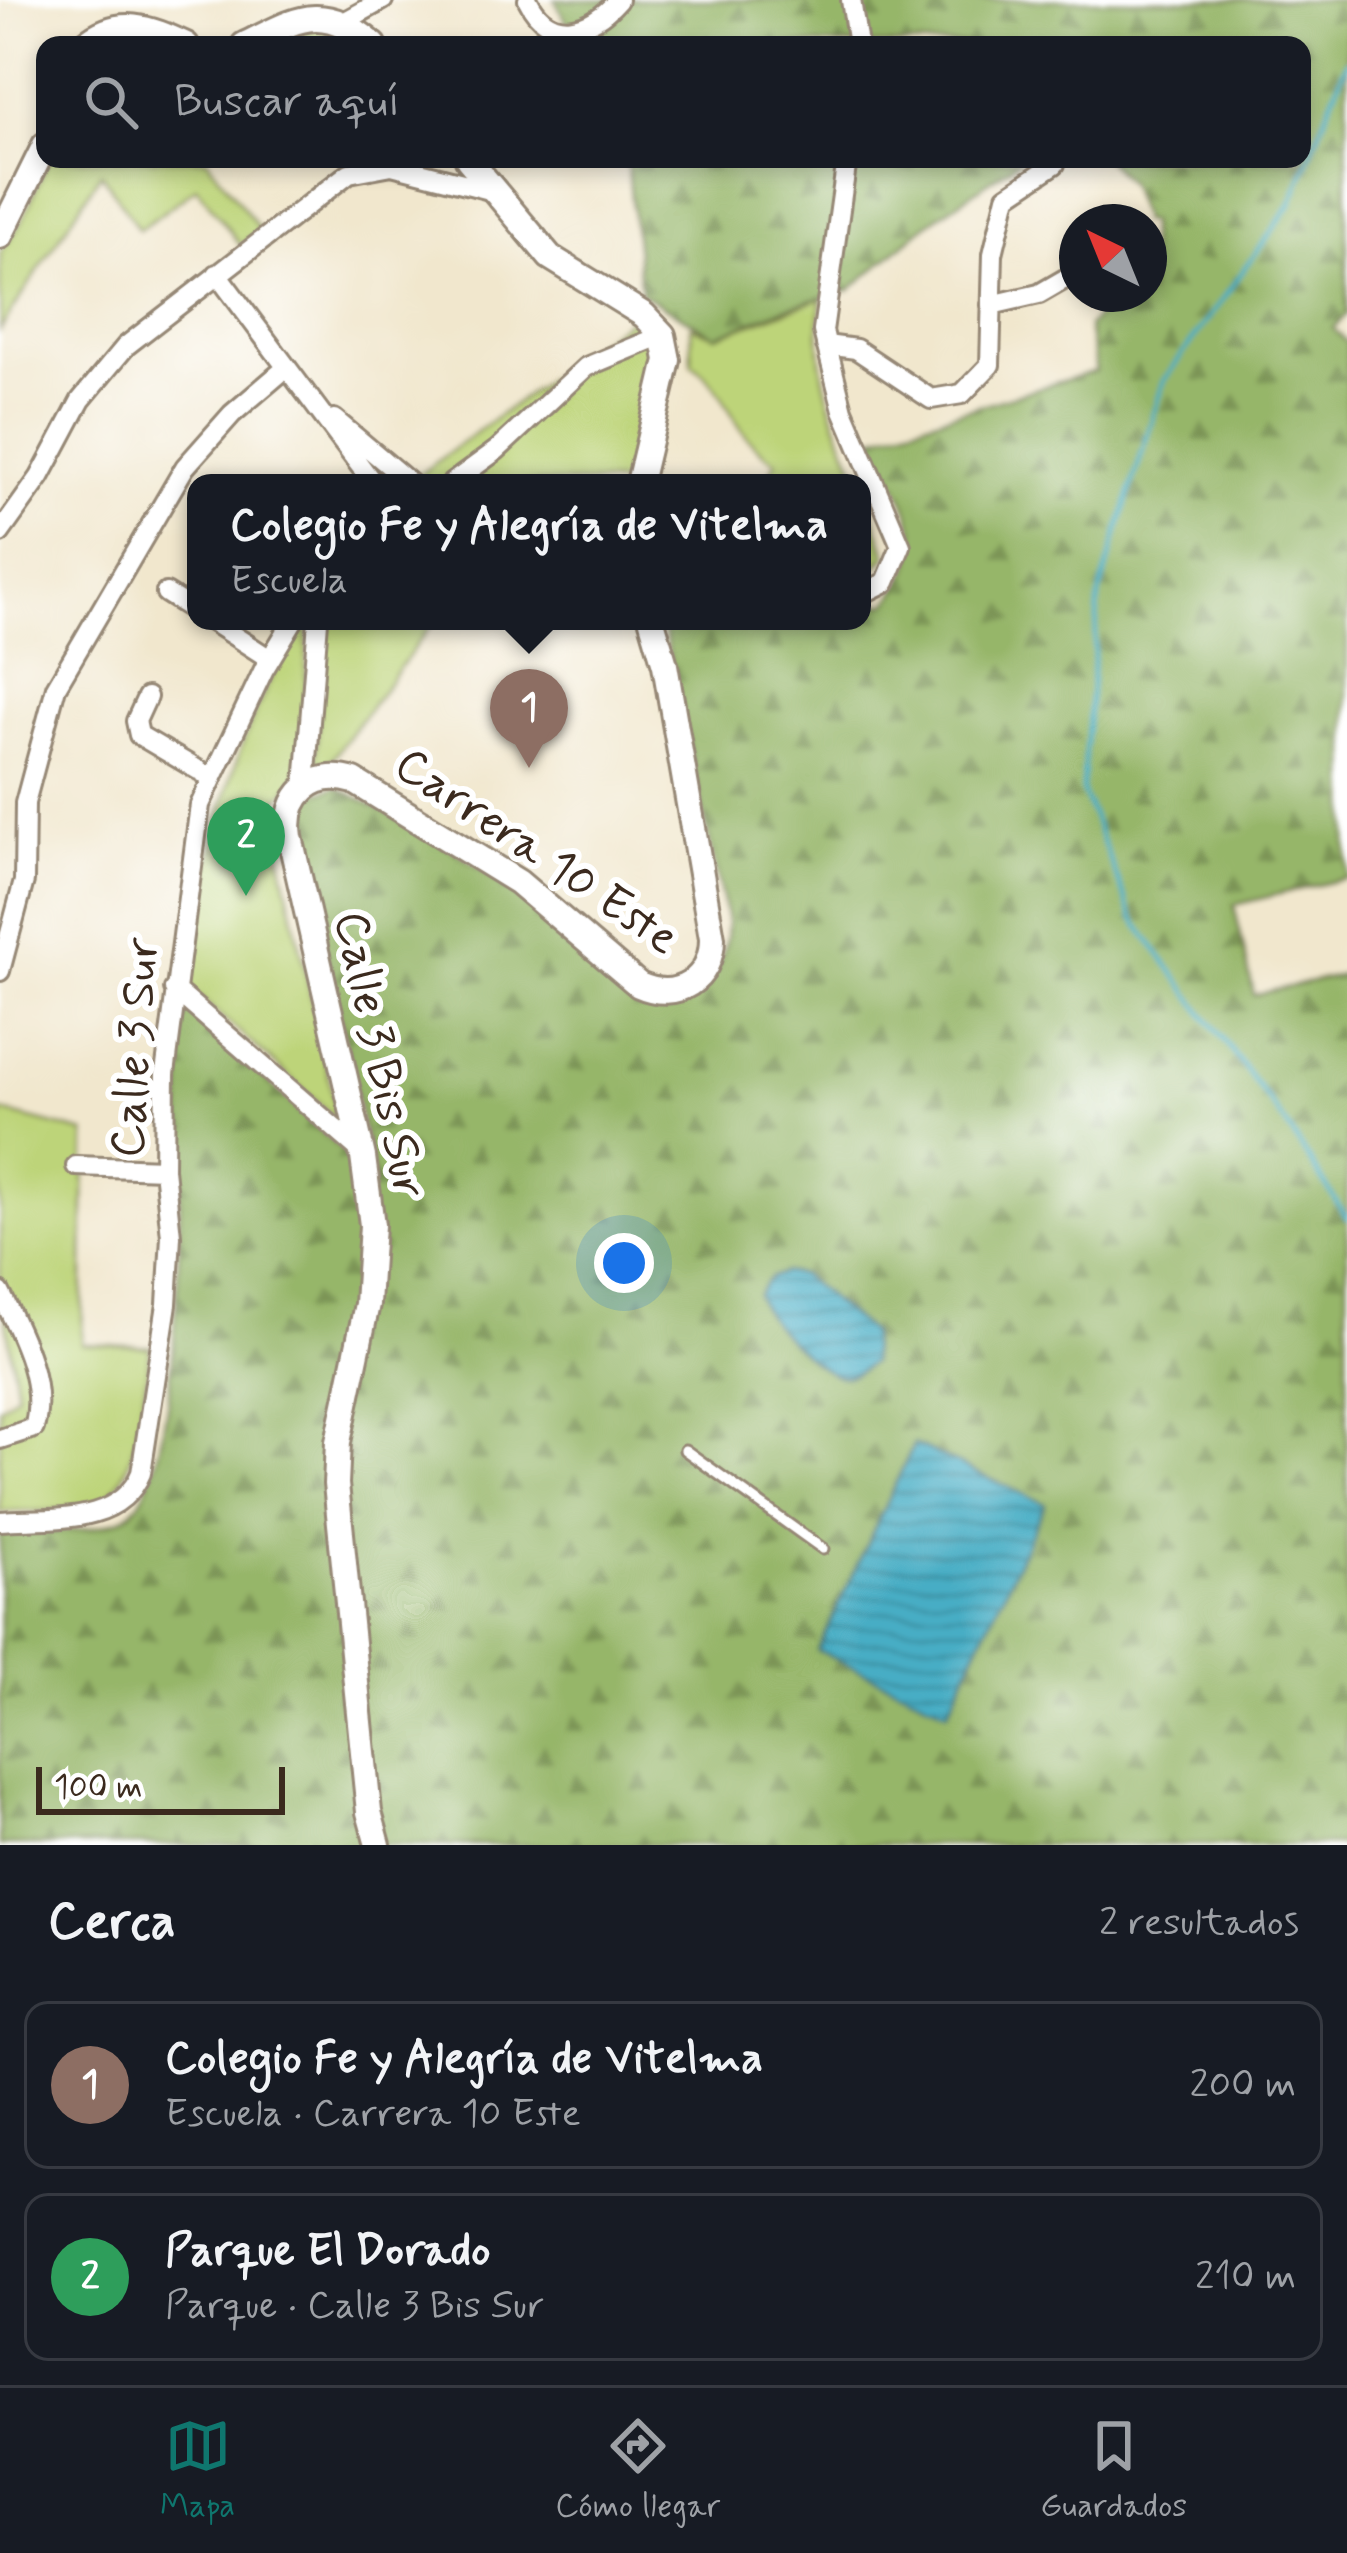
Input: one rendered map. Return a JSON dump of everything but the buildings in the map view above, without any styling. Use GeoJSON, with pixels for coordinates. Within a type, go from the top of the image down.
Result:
{"type":"FeatureCollection","features":[{"type":"Feature","properties":{"kind":"street"},"geometry":{"type":"LineString","coordinates":[[347,20],[383,0]]}},
{"type":"Feature","properties":{"kind":"street"},"geometry":{"type":"LineString","coordinates":[[528,0],[544,22],[572,30],[601,18],[618,0]]}},
{"type":"Feature","properties":{"kind":"street"},"geometry":{"type":"LineString","coordinates":[[851,0],[857,36]]}},
{"type":"Feature","properties":{"kind":"street"},"geometry":{"type":"LineString","coordinates":[[259,36],[288,19],[311,15],[347,20],[364,36]]}},
{"type":"Feature","properties":{"kind":"street"},"geometry":{"type":"LineString","coordinates":[[96,36],[135,26],[162,36]]}},
{"type":"Feature","properties":{"kind":"street"},"geometry":{"type":"LineString","coordinates":[[0,236],[36,163]]}},
{"type":"Feature","properties":{"kind":"street"},"geometry":{"type":"LineString","coordinates":[[0,533],[105,368],[161,315],[359,168]]}},
{"type":"Feature","properties":{"kind":"street"},"geometry":{"type":"LineString","coordinates":[[404,168],[494,191]]}},
{"type":"Feature","properties":{"kind":"street"},"geometry":{"type":"LineString","coordinates":[[475,168],[550,257],[644,316],[663,335],[668,360],[647,474]]}},
{"type":"Feature","properties":{"kind":"street"},"geometry":{"type":"LineString","coordinates":[[846,168],[826,291],[826,345],[843,410],[898,530],[901,554],[886,583],[871,590]]}},
{"type":"Feature","properties":{"kind":"street"},"geometry":{"type":"LineString","coordinates":[[826,345],[856,349],[931,400],[962,394],[983,377],[992,356],[993,254],[1007,196],[1049,168]]}},
{"type":"Feature","properties":{"kind":"street"},"geometry":{"type":"LineString","coordinates":[[217,274],[367,474]]}},
{"type":"Feature","properties":{"kind":"street"},"geometry":{"type":"LineString","coordinates":[[991,305],[1039,294],[1059,282]]}},
{"type":"Feature","properties":{"kind":"street"},"geometry":{"type":"LineString","coordinates":[[464,474],[586,368],[663,335]]}},
{"type":"Feature","properties":{"kind":"street"},"geometry":{"type":"LineString","coordinates":[[0,971],[24,881],[24,817],[32,770],[56,687],[185,467],[232,414],[286,368]]}},
{"type":"Feature","properties":{"kind":"street"},"geometry":{"type":"LineString","coordinates":[[317,404],[399,474]]}},
{"type":"Feature","properties":{"kind":"street"},"geometry":{"type":"LineString","coordinates":[[166,593],[187,606]]}},
{"type":"Feature","properties":{"kind":"street"},"geometry":{"type":"LineString","coordinates":[[225,630],[270,659]]}},
{"type":"Feature","properties":{"kind":"street","name":"Calle 3 Sur"},"geometry":{"type":"LineString","coordinates":[[0,1520],[94,1513],[127,1498],[141,1473],[165,1322],[171,1235],[164,1169],[173,989],[200,805],[288,630]]}},
{"type":"Feature","properties":{"kind":"street"},"geometry":{"type":"LineString","coordinates":[[305,785],[317,630]]}},
{"type":"Feature","properties":{"kind":"street","name":"Carrera 10 Este"},"geometry":{"type":"LineString","coordinates":[[305,785],[338,777],[361,785],[518,882],[639,985],[670,992],[700,976],[712,938],[665,665],[655,630]]}},
{"type":"Feature","properties":{"kind":"street"},"geometry":{"type":"LineString","coordinates":[[146,697],[136,721],[139,735],[210,777]]}},
{"type":"Feature","properties":{"kind":"street","name":"Calle 3 Bis Sur"},"geometry":{"type":"LineString","coordinates":[[305,785],[294,800],[288,828],[362,1152],[371,1212],[370,1278],[338,1442],[336,1484],[368,1812],[378,1845]]}},
{"type":"Feature","properties":{"kind":"street"},"geometry":{"type":"LineString","coordinates":[[173,989],[362,1152]]}},
{"type":"Feature","properties":{"kind":"street"},"geometry":{"type":"LineString","coordinates":[[76,1166],[164,1169]]}},
{"type":"Feature","properties":{"kind":"street"},"geometry":{"type":"LineString","coordinates":[[0,1295],[16,1319],[40,1405],[34,1428],[0,1439]]}},
{"type":"Feature","properties":{"kind":"lane"},"geometry":{"type":"LineString","coordinates":[[685,1450],[823,1549]]}},
{"type":"Feature","properties":{"kind":"green space"},"geometry":{"type":"Polygon","coordinates":[[[555,0],[1347,0],[1347,314],[1333,328],[1347,343],[1347,878],[1234,905],[1254,995],[1347,974],[1347,1845],[0,1845],[0,1533],[98,1527],[126,1516],[148,1485],[163,1432],[178,1282],[184,1016],[193,1012],[374,1181],[298,819],[305,796],[337,787],[435,838],[508,887],[641,1004],[677,1000],[704,984],[721,958],[727,922],[664,630],[871,630],[871,606],[888,603],[912,558],[914,539],[905,502],[871,438],[1096,371],[1088,327],[1101,312],[1167,312],[1167,204],[1136,204],[1129,184],[1114,168],[1311,168],[1311,36],[573,36],[555,0]]]}},
{"type":"Feature","properties":{"kind":"green space"},"geometry":{"type":"Polygon","coordinates":[[[323,24],[343,36],[287,36],[323,24]]]}},
{"type":"Feature","properties":{"kind":"green space"},"geometry":{"type":"Polygon","coordinates":[[[45,168],[214,168],[260,230],[240,245],[197,187],[139,230],[101,173],[0,330],[0,253],[22,221],[45,168]]]}},
{"type":"Feature","properties":{"kind":"green space"},"geometry":{"type":"Polygon","coordinates":[[[628,168],[1008,168],[926,225],[850,290],[789,307],[716,336],[641,293],[628,168]]]}},
{"type":"Feature","properties":{"kind":"green space"},"geometry":{"type":"Polygon","coordinates":[[[822,298],[822,370],[857,474],[770,474],[776,461],[748,438],[716,388],[692,364],[691,326],[716,336],[822,298]]]}},
{"type":"Feature","properties":{"kind":"green space"},"geometry":{"type":"Polygon","coordinates":[[[632,317],[645,335],[652,354],[652,397],[630,474],[420,474],[632,317]]]}},
{"type":"Feature","properties":{"kind":"green space"},"geometry":{"type":"Polygon","coordinates":[[[871,510],[887,555],[871,571],[871,510]]]}},
{"type":"Feature","properties":{"kind":"green space"},"geometry":{"type":"Polygon","coordinates":[[[297,630],[308,630],[302,773],[279,798],[274,827],[338,1120],[189,988],[225,798],[276,668],[297,630]]]}},
{"type":"Feature","properties":{"kind":"green space"},"geometry":{"type":"Polygon","coordinates":[[[324,630],[427,630],[327,766],[316,759],[324,630]]]}},
{"type":"Feature","properties":{"kind":"green space"},"geometry":{"type":"Polygon","coordinates":[[[0,1111],[85,1133],[82,1344],[151,1347],[134,1445],[120,1481],[101,1500],[74,1508],[0,1512],[0,1407],[17,1393],[0,1282],[0,1111]]]}},
{"type":"Feature","properties":{"kind":"water"},"geometry":{"type":"Polygon","coordinates":[[[784,1272],[801,1275],[870,1332],[871,1363],[850,1375],[836,1375],[789,1341],[757,1295],[769,1278],[784,1272]]]}},
{"type":"Feature","properties":{"kind":"water"},"geometry":{"type":"Polygon","coordinates":[[[914,1444],[1045,1504],[948,1711],[817,1650],[914,1444]]]}},
{"type":"Feature","properties":{"kind":"waterway"},"geometry":{"type":"LineString","coordinates":[[1311,153],[1347,61]]}},
{"type":"Feature","properties":{"kind":"waterway"},"geometry":{"type":"LineString","coordinates":[[1305,168],[1290,206],[1164,380],[1099,595],[1082,790],[1133,918],[1286,1124],[1347,1218]]}},
{"type":"Feature","properties":{"kind":"place","name":"Colegio Fe y Alegría de Vitelma"},"geometry":{"type":"Point","coordinates":[529,768]}},
{"type":"Feature","properties":{"kind":"place","name":"Parque El Dorado"},"geometry":{"type":"Point","coordinates":[246,896]}}]}
